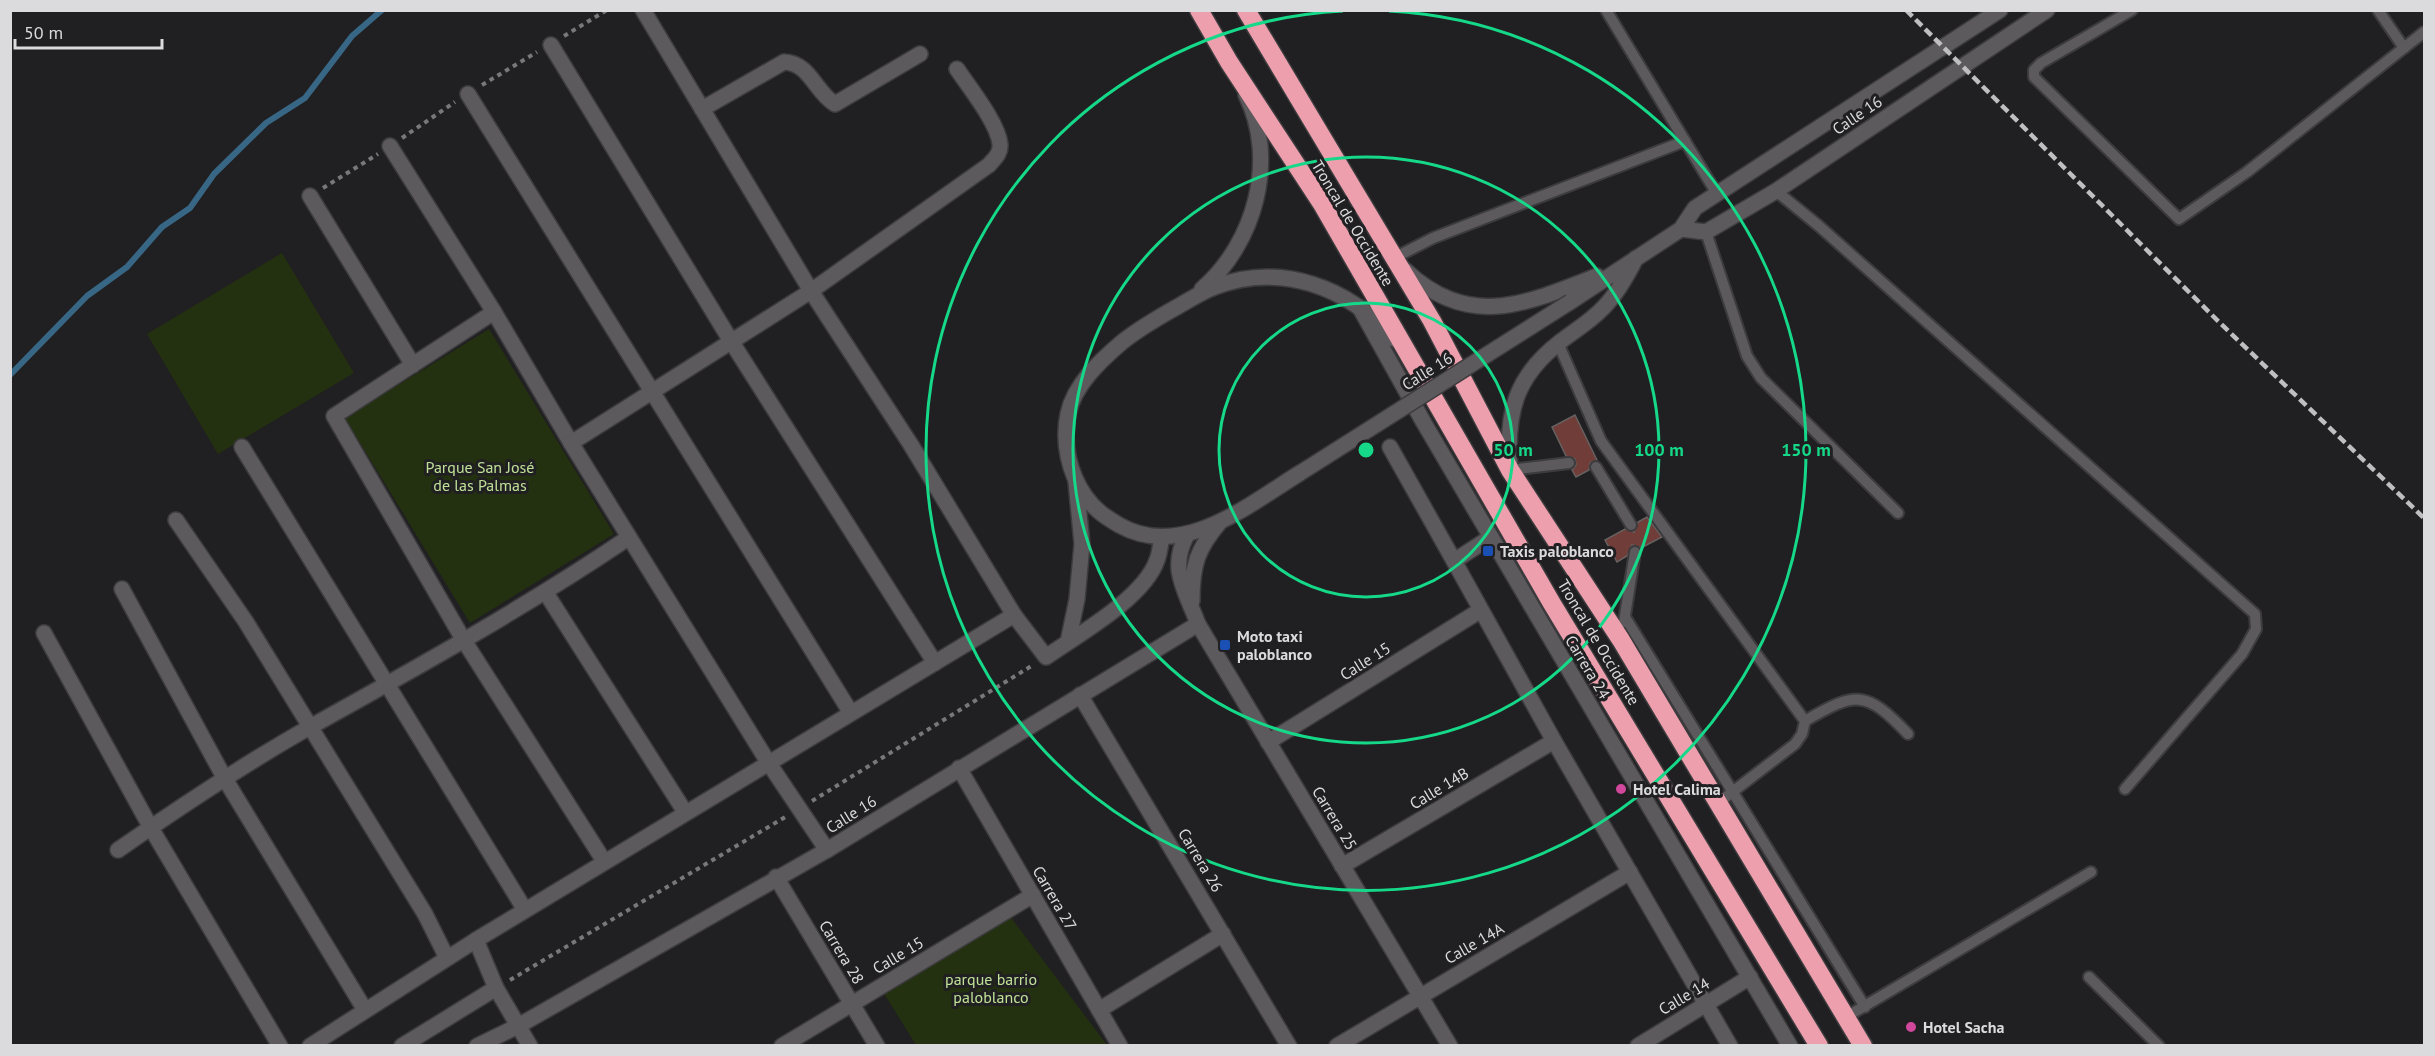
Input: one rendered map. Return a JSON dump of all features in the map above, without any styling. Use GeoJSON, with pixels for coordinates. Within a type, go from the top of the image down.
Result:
{"type":"FeatureCollection","features":[{"type":"Feature","properties":{"kind":"highway","name":"Troncal de Occidente"},"geometry":{"type":"LineString","coordinates":[[1199,10],[1229,62],[1322,204],[1551,602],[1819,1046]]}},
{"type":"Feature","properties":{"kind":"highway","name":"Troncal de Occidente"},"geometry":{"type":"LineString","coordinates":[[1246,10],[1392,259],[1432,321],[1510,470],[1725,797],[1863,1046]]}},
{"type":"Feature","properties":{"kind":"street"},"geometry":{"type":"LineString","coordinates":[[643,10],[811,291],[911,445],[1014,615],[1046,657],[1107,614],[1142,583],[1157,560],[1162,538]]}},
{"type":"Feature","properties":{"kind":"street","name":"Calle 16"},"geometry":{"type":"LineString","coordinates":[[1076,482],[1096,511],[1130,531],[1162,538],[1187,535],[1220,522],[1570,302],[1681,229],[1695,208],[2000,10]]}},
{"type":"Feature","properties":{"kind":"street","name":"Calle 16"},"geometry":{"type":"LineString","coordinates":[[1706,232],[1776,191],[2047,10]]}},
{"type":"Feature","properties":{"kind":"street"},"geometry":{"type":"LineString","coordinates":[[551,45],[731,341],[935,663]]}},
{"type":"Feature","properties":{"kind":"street"},"geometry":{"type":"LineString","coordinates":[[702,109],[784,62],[794,62],[802,68],[827,99],[835,104],[920,54]]}},
{"type":"Feature","properties":{"kind":"street"},"geometry":{"type":"LineString","coordinates":[[1191,299],[1212,281],[1239,244],[1254,210],[1259,183],[1260,155],[1257,128],[1249,102],[1229,62]]}},
{"type":"Feature","properties":{"kind":"street"},"geometry":{"type":"LineString","coordinates":[[571,443],[652,394],[811,291],[989,165],[999,153],[1000,145],[996,132],[957,69]]}},
{"type":"Feature","properties":{"kind":"street"},"geometry":{"type":"LineString","coordinates":[[468,94],[851,713]]}},
{"type":"Feature","properties":{"kind":"street"},"geometry":{"type":"LineString","coordinates":[[390,146],[494,312],[628,538],[768,762],[827,850]]}},
{"type":"Feature","properties":{"kind":"street"},"geometry":{"type":"LineString","coordinates":[[310,196],[413,365]]}},
{"type":"Feature","properties":{"kind":"street"},"geometry":{"type":"LineString","coordinates":[[1681,229],[1706,232]]}},
{"type":"Feature","properties":{"kind":"street"},"geometry":{"type":"LineString","coordinates":[[1510,470],[1507,434],[1518,392],[1532,369],[1558,343],[1603,309],[1626,279],[1638,256]]}},
{"type":"Feature","properties":{"kind":"street"},"geometry":{"type":"LineString","coordinates":[[1392,259],[1418,282],[1443,297],[1460,304],[1485,308],[1524,304],[1622,266]]}},
{"type":"Feature","properties":{"kind":"street"},"geometry":{"type":"LineString","coordinates":[[1068,642],[1077,599],[1082,544],[1076,482],[1066,452],[1068,413],[1083,381],[1106,356],[1137,330],[1214,287],[1238,280],[1263,277],[1288,278],[1313,283],[1337,292],[1358,305],[1379,322],[1409,357]]}},
{"type":"Feature","properties":{"kind":"street","name":"Carrera 24"},"geometry":{"type":"LineString","coordinates":[[1358,305],[1491,537],[1790,1046]]}},
{"type":"Feature","properties":{"kind":"street"},"geometry":{"type":"LineString","coordinates":[[494,312],[334,416],[463,639],[604,861]]}},
{"type":"Feature","properties":{"kind":"street"},"geometry":{"type":"LineString","coordinates":[[242,447],[525,910]]}},
{"type":"Feature","properties":{"kind":"street"},"geometry":{"type":"LineString","coordinates":[[1390,447],[1554,741],[1730,1046]]}},
{"type":"Feature","properties":{"kind":"street"},"geometry":{"type":"LineString","coordinates":[[176,520],[246,622],[311,727],[337,774],[425,914],[447,958]]}},
{"type":"Feature","properties":{"kind":"street"},"geometry":{"type":"LineString","coordinates":[[1192,607],[1195,561],[1203,542],[1220,522]]}},
{"type":"Feature","properties":{"kind":"street","name":"Carrera 25"},"geometry":{"type":"LineString","coordinates":[[1187,535],[1179,550],[1177,566],[1181,583],[1198,624],[1450,1046]]}},
{"type":"Feature","properties":{"kind":"street"},"geometry":{"type":"LineString","coordinates":[[1454,561],[1491,537]]}},
{"type":"Feature","properties":{"kind":"street"},"geometry":{"type":"LineString","coordinates":[[118,850],[225,779],[311,727],[546,593],[628,538]]}},
{"type":"Feature","properties":{"kind":"street"},"geometry":{"type":"LineString","coordinates":[[122,589],[180,692],[225,779],[365,1010]]}},
{"type":"Feature","properties":{"kind":"street"},"geometry":{"type":"LineString","coordinates":[[546,593],[685,812]]}},
{"type":"Feature","properties":{"kind":"street","name":"Calle 15"},"geometry":{"type":"LineString","coordinates":[[1268,742],[1481,610]]}},
{"type":"Feature","properties":{"kind":"street"},"geometry":{"type":"LineString","coordinates":[[310,1046],[604,861],[1014,615]]}},
{"type":"Feature","properties":{"kind":"street","name":"Calle 16"},"geometry":{"type":"LineString","coordinates":[[477,1046],[518,1026],[827,850],[1198,624]]}},
{"type":"Feature","properties":{"kind":"street"},"geometry":{"type":"LineString","coordinates":[[44,633],[151,828],[280,1046]]}},
{"type":"Feature","properties":{"kind":"street","name":"Carrera 26"},"geometry":{"type":"LineString","coordinates":[[1080,695],[1288,1046]]}},
{"type":"Feature","properties":{"kind":"street","name":"Calle 14B"},"geometry":{"type":"LineString","coordinates":[[1342,866],[1554,741]]}},
{"type":"Feature","properties":{"kind":"street","name":"Carrera 27"},"geometry":{"type":"LineString","coordinates":[[959,768],[1120,1046]]}},
{"type":"Feature","properties":{"kind":"street","name":"Calle 14A"},"geometry":{"type":"LineString","coordinates":[[1337,1046],[1630,872]]}},
{"type":"Feature","properties":{"kind":"street","name":"Carrera 28"},"geometry":{"type":"LineString","coordinates":[[776,877],[878,1046]]}},
{"type":"Feature","properties":{"kind":"street","name":"Calle 15"},"geometry":{"type":"LineString","coordinates":[[782,1046],[1033,895]]}},
{"type":"Feature","properties":{"kind":"street"},"geometry":{"type":"LineString","coordinates":[[1099,1010],[1223,934]]}},
{"type":"Feature","properties":{"kind":"street"},"geometry":{"type":"LineString","coordinates":[[476,940],[496,988],[530,1046]]}},
{"type":"Feature","properties":{"kind":"street","name":"Calle 14"},"geometry":{"type":"LineString","coordinates":[[1638,1046],[1750,977]]}},
{"type":"Feature","properties":{"kind":"street"},"geometry":{"type":"LineString","coordinates":[[402,1046],[496,988]]}},
{"type":"Feature","properties":{"kind":"lane"},"geometry":{"type":"LineString","coordinates":[[1606,10],[1718,194]]}},
{"type":"Feature","properties":{"kind":"lane"},"geometry":{"type":"LineString","coordinates":[[2132,10],[2041,63],[2034,70],[2034,77],[2179,219],[2247,171],[2424,32]]}},
{"type":"Feature","properties":{"kind":"lane"},"geometry":{"type":"LineString","coordinates":[[2378,10],[2404,48]]}},
{"type":"Feature","properties":{"kind":"lane"},"geometry":{"type":"LineString","coordinates":[[1392,259],[1433,238],[1685,141]]}},
{"type":"Feature","properties":{"kind":"lane"},"geometry":{"type":"LineString","coordinates":[[1776,191],[1819,226],[2255,614],[2256,629],[2242,654],[2125,789]]}},
{"type":"Feature","properties":{"kind":"lane"},"geometry":{"type":"LineString","coordinates":[[1706,232],[1723,277],[1747,356],[1761,378],[1898,513]]}},
{"type":"Feature","properties":{"kind":"lane"},"geometry":{"type":"LineString","coordinates":[[1558,343],[1601,441],[1805,721]]}},
{"type":"Feature","properties":{"kind":"lane"},"geometry":{"type":"LineString","coordinates":[[1591,448],[1601,441]]}},
{"type":"Feature","properties":{"kind":"lane"},"geometry":{"type":"LineString","coordinates":[[1510,470],[1569,463]]}},
{"type":"Feature","properties":{"kind":"lane"},"geometry":{"type":"LineString","coordinates":[[1596,467],[1631,525]]}},
{"type":"Feature","properties":{"kind":"lane"},"geometry":{"type":"LineString","coordinates":[[1621,640],[1635,552]]}},
{"type":"Feature","properties":{"kind":"lane"},"geometry":{"type":"LineString","coordinates":[[1625,617],[1725,797],[1865,1006]]}},
{"type":"Feature","properties":{"kind":"lane"},"geometry":{"type":"LineString","coordinates":[[1725,797],[1796,744],[1802,734],[1805,721],[1834,704],[1853,698],[1869,702],[1887,712],[1908,734]]}},
{"type":"Feature","properties":{"kind":"lane"},"geometry":{"type":"LineString","coordinates":[[1846,1017],[2091,872]]}},
{"type":"Feature","properties":{"kind":"lane"},"geometry":{"type":"LineString","coordinates":[[2089,977],[2159,1046]]}},
{"type":"Feature","properties":{"kind":"path"},"geometry":{"type":"LineString","coordinates":[[310,196],[468,94],[607,10]]}},
{"type":"Feature","properties":{"kind":"path"},"geometry":{"type":"LineString","coordinates":[[496,988],[799,809],[1046,657]]}},
{"type":"Feature","properties":{"kind":"green space"},"geometry":{"type":"Polygon","coordinates":[[[282,253],[354,373],[218,454],[147,334],[282,253]]]}},
{"type":"Feature","properties":{"kind":"green space","name":"Parque San José de las Palmas"},"geometry":{"type":"Polygon","coordinates":[[[489,329],[614,534],[470,623],[345,418],[489,329]]]}},
{"type":"Feature","properties":{"kind":"green space","name":"parque barrio paloblanco"},"geometry":{"type":"Polygon","coordinates":[[[1006,911],[1107,1045],[916,1045],[880,987],[1006,911]]]}},
{"type":"Feature","properties":{"kind":"building"},"geometry":{"type":"Polygon","coordinates":[[[1575,415],[1597,460],[1590,463],[1589,470],[1576,477],[1572,470],[1576,465],[1575,459],[1566,456],[1552,427],[1575,415]]]}},
{"type":"Feature","properties":{"kind":"building"},"geometry":{"type":"Polygon","coordinates":[[[1647,517],[1662,537],[1641,548],[1632,545],[1627,556],[1617,562],[1605,540],[1625,529],[1634,532],[1638,522],[1647,517]]]}},
{"type":"Feature","properties":{"kind":"waterway"},"geometry":{"type":"LineString","coordinates":[[10,375],[87,296],[127,267],[162,227],[190,208],[214,174],[266,123],[305,98],[352,36],[382,10]]}},
{"type":"Feature","properties":{"kind":"railway"},"geometry":{"type":"LineString","coordinates":[[1906,10],[2220,323],[2424,518]]}},
{"type":"Feature","properties":{"kind":"place","name":"Taxis paloblanco"},"geometry":{"type":"Point","coordinates":[1488,551]}},
{"type":"Feature","properties":{"kind":"place","name":"Moto taxi paloblanco"},"geometry":{"type":"Point","coordinates":[1225,645]}},
{"type":"Feature","properties":{"kind":"place","name":"Hotel Calima"},"geometry":{"type":"Point","coordinates":[1621,789]}},
{"type":"Feature","properties":{"kind":"place","name":"Hotel Sacha"},"geometry":{"type":"Point","coordinates":[1911,1027]}}]}
